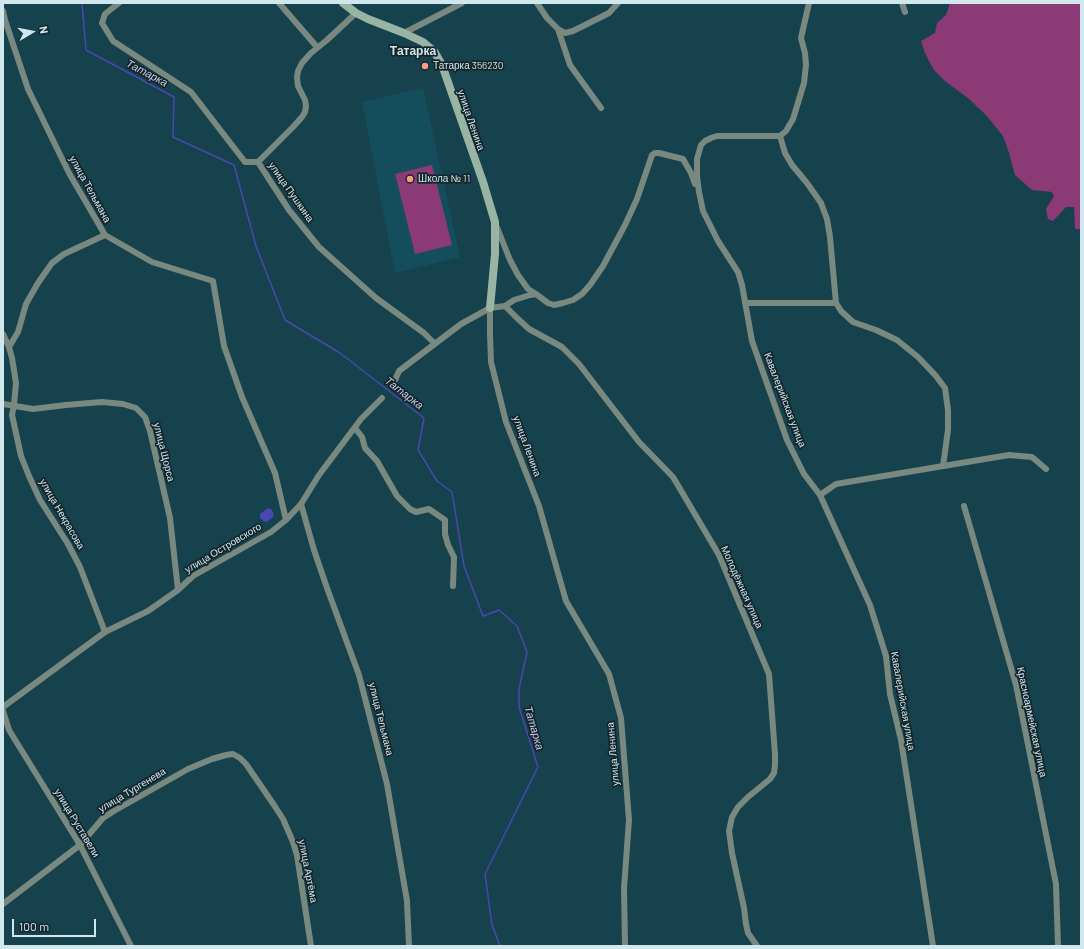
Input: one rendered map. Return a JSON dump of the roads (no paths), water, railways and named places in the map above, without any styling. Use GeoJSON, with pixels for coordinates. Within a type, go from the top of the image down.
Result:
{"type":"FeatureCollection","features":[{"type":"Feature","properties":{"kind":"street","name":"улица Пушкина"},"geometry":{"type":"LineString","coordinates":[[119,3],[105,14],[102,23],[113,40],[191,92],[245,162],[258,162],[288,210],[319,247],[376,298],[424,333],[434,343]]}},
{"type":"Feature","properties":{"kind":"street"},"geometry":{"type":"LineString","coordinates":[[279,3],[318,47]]}},
{"type":"Feature","properties":{"kind":"street","name":"улица Ленина"},"geometry":{"type":"LineString","coordinates":[[343,3],[356,13],[368,19],[404,32],[423,42],[434,51],[442,65],[483,182],[495,222],[495,254],[490,308],[491,362],[506,422],[539,506],[566,601],[609,674],[621,718],[628,820],[624,888],[625,946]]}},
{"type":"Feature","properties":{"kind":"street"},"geometry":{"type":"LineString","coordinates":[[404,32],[462,3]]}},
{"type":"Feature","properties":{"kind":"street"},"geometry":{"type":"LineString","coordinates":[[537,3],[547,18],[558,29],[565,33],[609,13],[618,3]]}},
{"type":"Feature","properties":{"kind":"street"},"geometry":{"type":"LineString","coordinates":[[809,3],[801,38],[805,53],[806,65],[804,83],[793,119],[786,131],[780,136],[785,153],[815,193],[821,203],[827,219],[836,303],[841,311],[853,322],[876,330],[897,340],[918,357],[945,388],[948,410],[948,430],[943,466]]}},
{"type":"Feature","properties":{"kind":"street"},"geometry":{"type":"LineString","coordinates":[[902,3],[905,12]]}},
{"type":"Feature","properties":{"kind":"street","name":"улица Тельмана"},"geometry":{"type":"LineString","coordinates":[[3,11],[28,90],[69,173],[105,235],[152,262],[213,281],[224,346],[242,398],[275,473],[286,520]]}},
{"type":"Feature","properties":{"kind":"street"},"geometry":{"type":"LineString","coordinates":[[258,162],[293,127],[305,112],[305,100],[298,86],[297,77],[302,63],[356,13]]}},
{"type":"Feature","properties":{"kind":"street"},"geometry":{"type":"LineString","coordinates":[[558,29],[570,65],[601,108]]}},
{"type":"Feature","properties":{"kind":"street","name":"Кавалерийская улица"},"geometry":{"type":"LineString","coordinates":[[780,136],[717,136],[705,141],[701,145],[697,159],[698,192],[703,211],[718,241],[738,272],[752,341],[788,440],[804,474],[820,496],[870,605],[886,656],[890,694],[901,740],[933,946]]}},
{"type":"Feature","properties":{"kind":"street"},"geometry":{"type":"LineString","coordinates":[[495,222],[510,260],[518,275],[528,288],[548,303],[554,305],[573,300],[582,294],[603,266],[637,199],[652,155],[659,153],[683,159],[691,173],[698,192]]}},
{"type":"Feature","properties":{"kind":"street"},"geometry":{"type":"LineString","coordinates":[[9,347],[18,332],[26,304],[52,263],[64,254],[105,235]]}},
{"type":"Feature","properties":{"kind":"street"},"geometry":{"type":"LineString","coordinates":[[395,380],[399,371],[461,324],[490,308],[505,306],[520,297],[536,294]]}},
{"type":"Feature","properties":{"kind":"street"},"geometry":{"type":"LineString","coordinates":[[745,303],[836,303]]}},
{"type":"Feature","properties":{"kind":"street","name":"Молодёжная улица"},"geometry":{"type":"LineString","coordinates":[[505,306],[529,329],[562,347],[579,364],[639,442],[673,476],[719,555],[769,674],[776,765],[774,773],[770,780],[748,797],[738,808],[732,817],[729,831],[748,933],[757,946]]}},
{"type":"Feature","properties":{"kind":"street","name":"улица Некрасова"},"geometry":{"type":"LineString","coordinates":[[3,334],[12,358],[16,383],[12,415],[21,456],[40,500],[68,544],[80,567],[105,632]]}},
{"type":"Feature","properties":{"kind":"street","name":"улица Островского"},"geometry":{"type":"LineString","coordinates":[[3,707],[105,632],[148,611],[178,590],[193,576],[271,532],[286,520],[301,504],[319,475],[361,419],[382,398]]}},
{"type":"Feature","properties":{"kind":"street","name":"улица Щорса"},"geometry":{"type":"LineString","coordinates":[[3,404],[33,409],[102,402],[123,404],[136,408],[145,417],[150,431],[170,518],[178,590]]}},
{"type":"Feature","properties":{"kind":"street"},"geometry":{"type":"LineString","coordinates":[[355,428],[362,436],[366,448],[377,462],[397,496],[410,509],[416,512],[429,509],[445,520],[448,545],[454,557],[453,586]]}},
{"type":"Feature","properties":{"kind":"street"},"geometry":{"type":"LineString","coordinates":[[820,496],[836,484],[1009,455],[1032,457],[1046,469]]}},
{"type":"Feature","properties":{"kind":"street","name":"улица Тельмана"},"geometry":{"type":"LineString","coordinates":[[301,504],[314,550],[359,675],[387,784],[407,901],[409,946]]}},
{"type":"Feature","properties":{"kind":"street","name":"Красноармейская улица"},"geometry":{"type":"LineString","coordinates":[[964,506],[1016,686],[1056,884],[1058,946]]}},
{"type":"Feature","properties":{"kind":"street","name":"улица Руставели"},"geometry":{"type":"LineString","coordinates":[[3,711],[8,730],[80,845],[131,946]]}},
{"type":"Feature","properties":{"kind":"street"},"geometry":{"type":"LineString","coordinates":[[3,734],[8,730]]}},
{"type":"Feature","properties":{"kind":"street","name":"улица Артёма"},"geometry":{"type":"LineString","coordinates":[[226,755],[233,754],[246,764],[283,819],[293,842],[296,855],[311,946]]}},
{"type":"Feature","properties":{"kind":"street","name":"улица Тургенева"},"geometry":{"type":"LineString","coordinates":[[3,904],[80,845],[103,818],[188,769],[226,755]]}},
{"type":"Feature","properties":{"kind":"waterway","name":"Татарка"},"geometry":{"type":"LineString","coordinates":[[82,3],[86,50],[174,97],[173,137],[234,165],[256,246],[285,320],[340,353],[424,418],[418,450],[437,481],[452,492],[464,566],[483,616],[499,610],[517,626],[527,652],[519,689],[519,707],[538,767],[485,874],[492,925],[500,946]]}},
{"type":"Feature","properties":{"kind":"place","name":"Татарка 356230"},"geometry":{"type":"Point","coordinates":[425,66]}},
{"type":"Feature","properties":{"kind":"place","name":"Школа № 11"},"geometry":{"type":"Point","coordinates":[410,179]}},
{"type":"Feature","properties":{"kind":"district","name":"Татарка"},"geometry":{"type":"Point","coordinates":[413,51]}}]}
